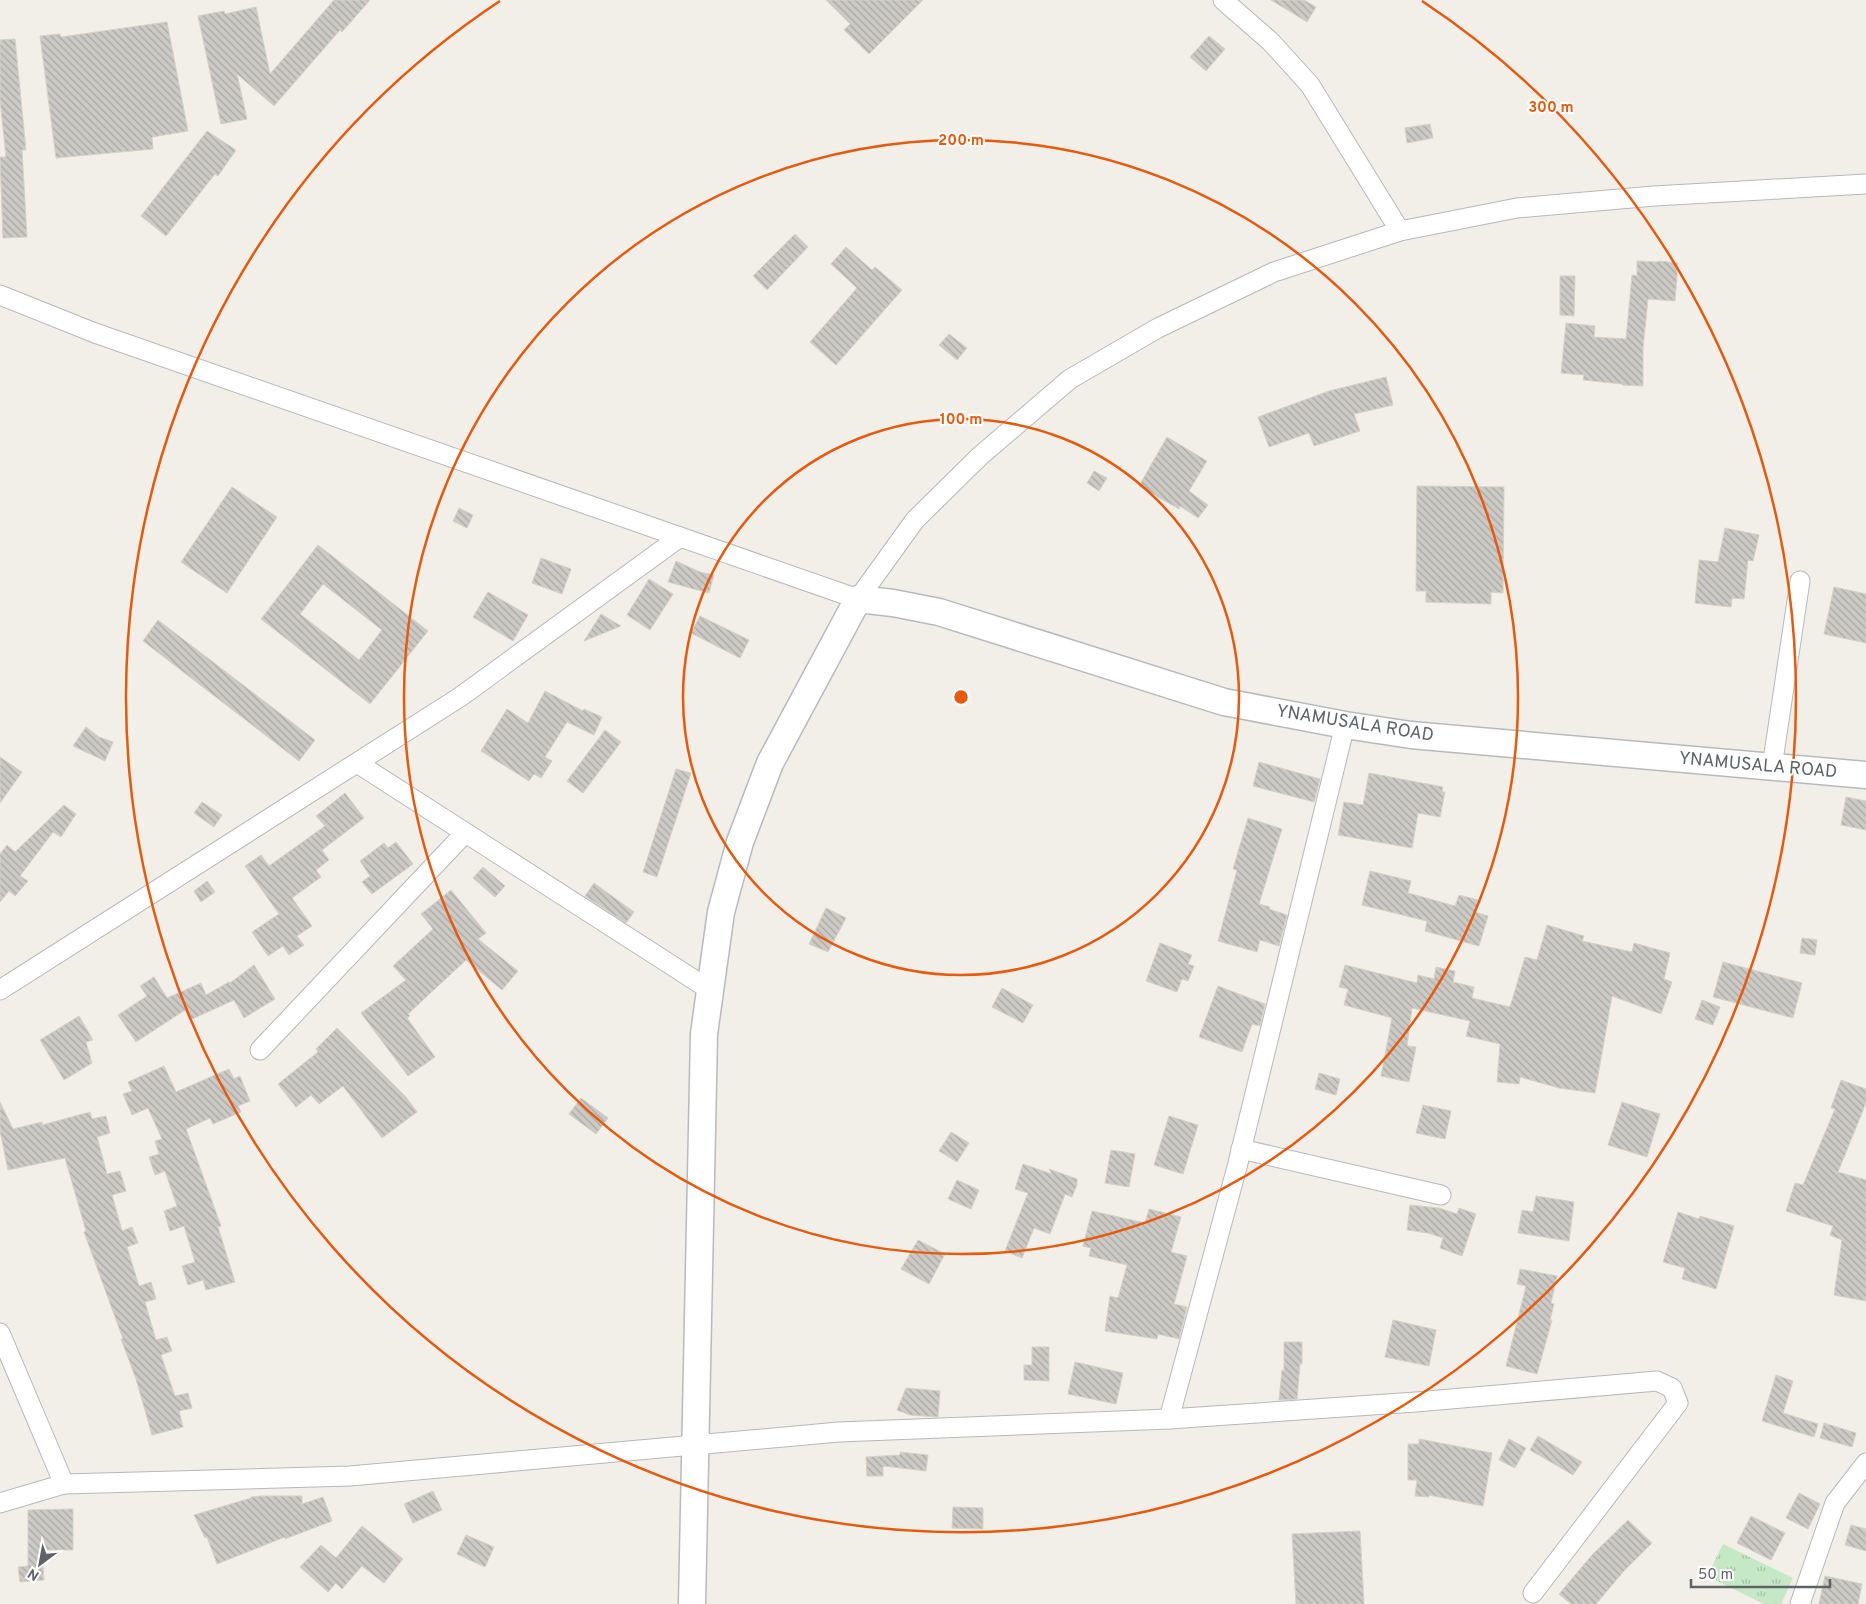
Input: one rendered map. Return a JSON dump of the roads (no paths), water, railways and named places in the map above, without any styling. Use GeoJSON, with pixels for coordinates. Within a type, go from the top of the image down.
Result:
{"type":"FeatureCollection","features":[{"type":"Feature","properties":{"kind":"main road","name":"YNAMUSALA ROAD"},"geometry":{"type":"LineString","coordinates":[[858,599],[893,603],[940,612],[1224,702],[1345,725],[1411,735],[1866,775]]}},
{"type":"Feature","properties":{"kind":"main road"},"geometry":{"type":"LineString","coordinates":[[692,1604],[704,1034],[721,912],[740,842],[770,763],[858,599]]}},
{"type":"Feature","properties":{"kind":"street"},"geometry":{"type":"LineString","coordinates":[[1223,0],[1270,41],[1310,85],[1400,231]]}},
{"type":"Feature","properties":{"kind":"street"},"geometry":{"type":"LineString","coordinates":[[0,295],[95,333],[858,599],[915,520],[980,456],[1070,379],[1158,328],[1274,272],[1400,231],[1517,208],[1654,196],[1866,184]]}},
{"type":"Feature","properties":{"kind":"street"},"geometry":{"type":"LineString","coordinates":[[0,990],[460,698],[680,537]]}},
{"type":"Feature","properties":{"kind":"street"},"geometry":{"type":"LineString","coordinates":[[1772,767],[1800,581]]}},
{"type":"Feature","properties":{"kind":"street"},"geometry":{"type":"LineString","coordinates":[[1169,1419],[1241,1149],[1345,725]]}},
{"type":"Feature","properties":{"kind":"street"},"geometry":{"type":"LineString","coordinates":[[356,763],[710,990]]}},
{"type":"Feature","properties":{"kind":"street"},"geometry":{"type":"LineString","coordinates":[[260,1050],[465,833]]}},
{"type":"Feature","properties":{"kind":"street"},"geometry":{"type":"LineString","coordinates":[[1241,1149],[1441,1195]]}},
{"type":"Feature","properties":{"kind":"street"},"geometry":{"type":"LineString","coordinates":[[0,1333],[64,1484]]}},
{"type":"Feature","properties":{"kind":"street"},"geometry":{"type":"LineString","coordinates":[[0,1503],[64,1484],[350,1476],[839,1432],[1169,1419],[1416,1402],[1657,1380],[1672,1388],[1678,1403],[1533,1593]]}},
{"type":"Feature","properties":{"kind":"street"},"geometry":{"type":"LineString","coordinates":[[1800,1604],[1835,1503],[1866,1464]]}}]}
